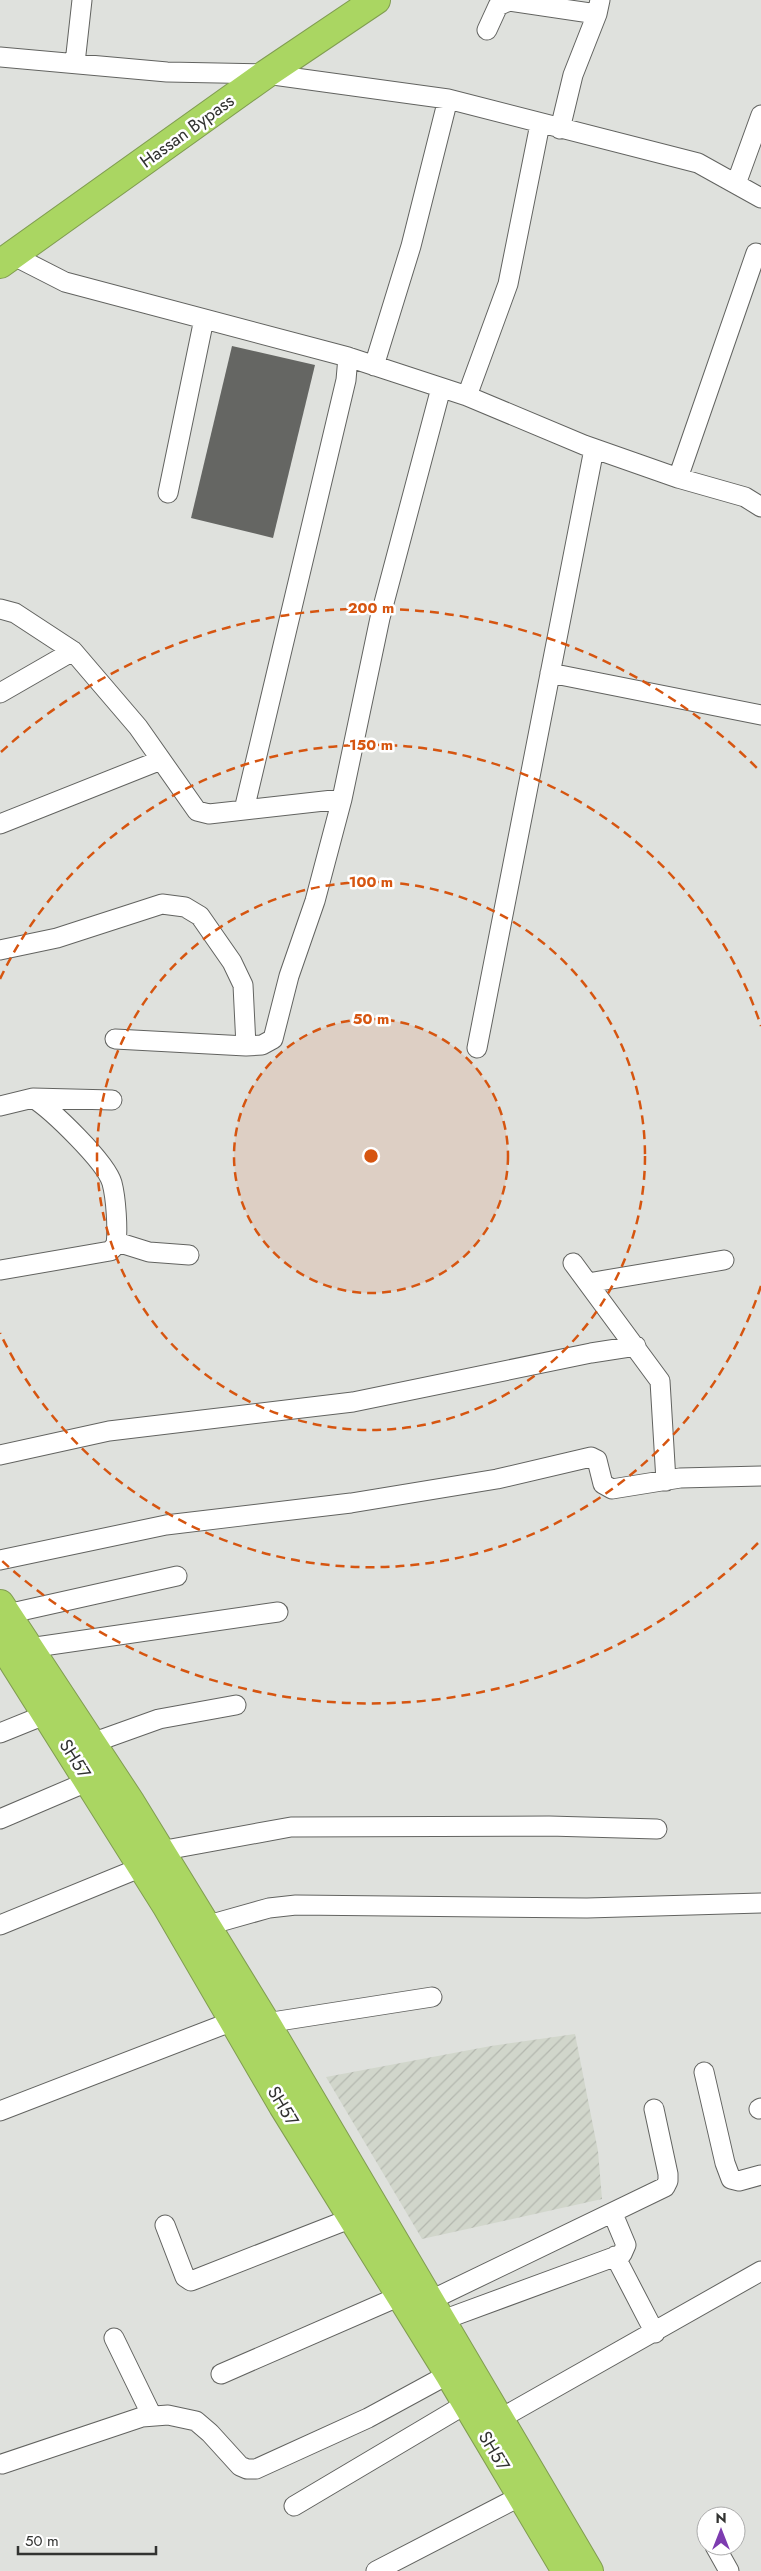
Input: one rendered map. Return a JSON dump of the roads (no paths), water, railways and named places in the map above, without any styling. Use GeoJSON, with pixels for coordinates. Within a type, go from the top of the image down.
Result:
{"type":"FeatureCollection","features":[{"type":"Feature","properties":{"kind":"highway","name":"Hassan Bypass"},"geometry":{"type":"LineString","coordinates":[[7,260],[266,74],[376,0]]}},
{"type":"Feature","properties":{"kind":"highway"},"geometry":{"type":"LineString","coordinates":[[3,1609],[10,1651],[92,1743],[151,1859],[195,1932],[266,2023],[434,2311],[490,2424],[589,2571]]}},
{"type":"Feature","properties":{"kind":"highway","name":"SH57"},"geometry":{"type":"LineString","coordinates":[[10,1651],[89,1781],[151,1859]]}},
{"type":"Feature","properties":{"kind":"highway","name":"SH57"},"geometry":{"type":"LineString","coordinates":[[195,1932],[233,2021],[466,2404],[490,2424],[521,2496],[566,2571]]}},
{"type":"Feature","properties":{"kind":"street"},"geometry":{"type":"LineString","coordinates":[[75,63],[82,0]]}},
{"type":"Feature","properties":{"kind":"street"},"geometry":{"type":"LineString","coordinates":[[487,30],[498,6],[509,1],[599,7],[574,75],[560,129]]}},
{"type":"Feature","properties":{"kind":"street"},"geometry":{"type":"LineString","coordinates":[[0,57],[167,72],[266,74],[448,99],[698,163],[761,198]]}},
{"type":"Feature","properties":{"kind":"street"},"geometry":{"type":"LineString","coordinates":[[374,366],[411,246],[448,99]]}},
{"type":"Feature","properties":{"kind":"street"},"geometry":{"type":"LineString","coordinates":[[736,184],[761,115]]}},
{"type":"Feature","properties":{"kind":"street"},"geometry":{"type":"LineString","coordinates":[[467,396],[508,284],[540,124]]}},
{"type":"Feature","properties":{"kind":"street"},"geometry":{"type":"LineString","coordinates":[[678,478],[756,254]]}},
{"type":"Feature","properties":{"kind":"street"},"geometry":{"type":"LineString","coordinates":[[7,260],[65,282],[348,357],[467,396],[594,449],[678,478],[745,497],[761,507]]}},
{"type":"Feature","properties":{"kind":"street"},"geometry":{"type":"LineString","coordinates":[[168,493],[204,319]]}},
{"type":"Feature","properties":{"kind":"street"},"geometry":{"type":"LineString","coordinates":[[244,810],[346,380],[348,357]]}},
{"type":"Feature","properties":{"kind":"street"},"geometry":{"type":"LineString","coordinates":[[116,1039],[246,1046],[262,1045],[273,1039],[289,976],[315,901],[342,799],[380,618],[441,388]]}},
{"type":"Feature","properties":{"kind":"street"},"geometry":{"type":"LineString","coordinates":[[477,1048],[594,449]]}},
{"type":"Feature","properties":{"kind":"street"},"geometry":{"type":"LineString","coordinates":[[0,609],[15,613],[73,650],[138,726],[197,811],[209,814],[342,799]]}},
{"type":"Feature","properties":{"kind":"street"},"geometry":{"type":"LineString","coordinates":[[0,693],[73,650]]}},
{"type":"Feature","properties":{"kind":"street"},"geometry":{"type":"LineString","coordinates":[[550,673],[761,715]]}},
{"type":"Feature","properties":{"kind":"street"},"geometry":{"type":"LineString","coordinates":[[0,824],[162,760]]}},
{"type":"Feature","properties":{"kind":"street"},"geometry":{"type":"LineString","coordinates":[[0,950],[57,938],[162,904],[185,907],[200,916],[232,962],[243,986],[246,1046]]}},
{"type":"Feature","properties":{"kind":"street"},"geometry":{"type":"LineString","coordinates":[[0,1106],[33,1098],[112,1100]]}},
{"type":"Feature","properties":{"kind":"street"},"geometry":{"type":"LineString","coordinates":[[1,1270],[110,1251],[117,1242],[112,1182],[90,1151],[45,1106],[33,1098]]}},
{"type":"Feature","properties":{"kind":"street"},"geometry":{"type":"LineString","coordinates":[[117,1242],[149,1252],[189,1255]]}},
{"type":"Feature","properties":{"kind":"street"},"geometry":{"type":"LineString","coordinates":[[588,1283],[724,1260]]}},
{"type":"Feature","properties":{"kind":"street"},"geometry":{"type":"LineString","coordinates":[[572,1263],[636,1346],[660,1381],[666,1481]]}},
{"type":"Feature","properties":{"kind":"street"},"geometry":{"type":"LineString","coordinates":[[0,1455],[109,1431],[353,1402],[591,1353],[636,1346]]}},
{"type":"Feature","properties":{"kind":"street"},"geometry":{"type":"LineString","coordinates":[[0,1560],[166,1525],[351,1503],[496,1479],[593,1457],[597,1460],[607,1488],[666,1481],[761,1476]]}},
{"type":"Feature","properties":{"kind":"street"},"geometry":{"type":"LineString","coordinates":[[3,1609],[177,1576]]}},
{"type":"Feature","properties":{"kind":"street"},"geometry":{"type":"LineString","coordinates":[[10,1651],[278,1612]]}},
{"type":"Feature","properties":{"kind":"street"},"geometry":{"type":"LineString","coordinates":[[92,1743],[159,1719],[236,1705]]}},
{"type":"Feature","properties":{"kind":"street"},"geometry":{"type":"LineString","coordinates":[[0,1733],[47,1714]]}},
{"type":"Feature","properties":{"kind":"street"},"geometry":{"type":"LineString","coordinates":[[0,1818],[89,1781]]}},
{"type":"Feature","properties":{"kind":"street"},"geometry":{"type":"LineString","coordinates":[[0,1925],[151,1859],[291,1828],[549,1826],[657,1829]]}},
{"type":"Feature","properties":{"kind":"street"},"geometry":{"type":"LineString","coordinates":[[195,1932],[269,1908],[296,1905],[587,1908],[761,1902]]}},
{"type":"Feature","properties":{"kind":"street"},"geometry":{"type":"LineString","coordinates":[[266,2023],[432,1997]]}},
{"type":"Feature","properties":{"kind":"street"},"geometry":{"type":"LineString","coordinates":[[0,2111],[233,2021]]}},
{"type":"Feature","properties":{"kind":"street"},"geometry":{"type":"LineString","coordinates":[[704,2072],[725,2163],[731,2179],[739,2181],[761,2175]]}},
{"type":"Feature","properties":{"kind":"street"},"geometry":{"type":"LineString","coordinates":[[434,2311],[613,2214],[658,2192],[668,2181],[654,2109]]}},
{"type":"Feature","properties":{"kind":"street"},"geometry":{"type":"LineString","coordinates":[[434,2311],[622,2254],[626,2245],[613,2214]]}},
{"type":"Feature","properties":{"kind":"street"},"geometry":{"type":"LineString","coordinates":[[165,2224],[185,2277],[192,2282],[352,2218]]}},
{"type":"Feature","properties":{"kind":"street"},"geometry":{"type":"LineString","coordinates":[[615,2256],[654,2333]]}},
{"type":"Feature","properties":{"kind":"street"},"geometry":{"type":"LineString","coordinates":[[490,2424],[761,2271]]}},
{"type":"Feature","properties":{"kind":"street"},"geometry":{"type":"LineString","coordinates":[[222,2374],[400,2296]]}},
{"type":"Feature","properties":{"kind":"street"},"geometry":{"type":"LineString","coordinates":[[114,2338],[152,2416]]}},
{"type":"Feature","properties":{"kind":"street"},"geometry":{"type":"LineString","coordinates":[[2,2464],[142,2417],[168,2415],[196,2420],[240,2466],[252,2469],[368,2418],[449,2374]]}},
{"type":"Feature","properties":{"kind":"street"},"geometry":{"type":"LineString","coordinates":[[294,2506],[466,2404]]}},
{"type":"Feature","properties":{"kind":"street"},"geometry":{"type":"LineString","coordinates":[[376,2571],[521,2496]]}},
{"type":"Feature","properties":{"kind":"street"},"geometry":{"type":"LineString","coordinates":[[721,2556],[729,2571]]}}]}
